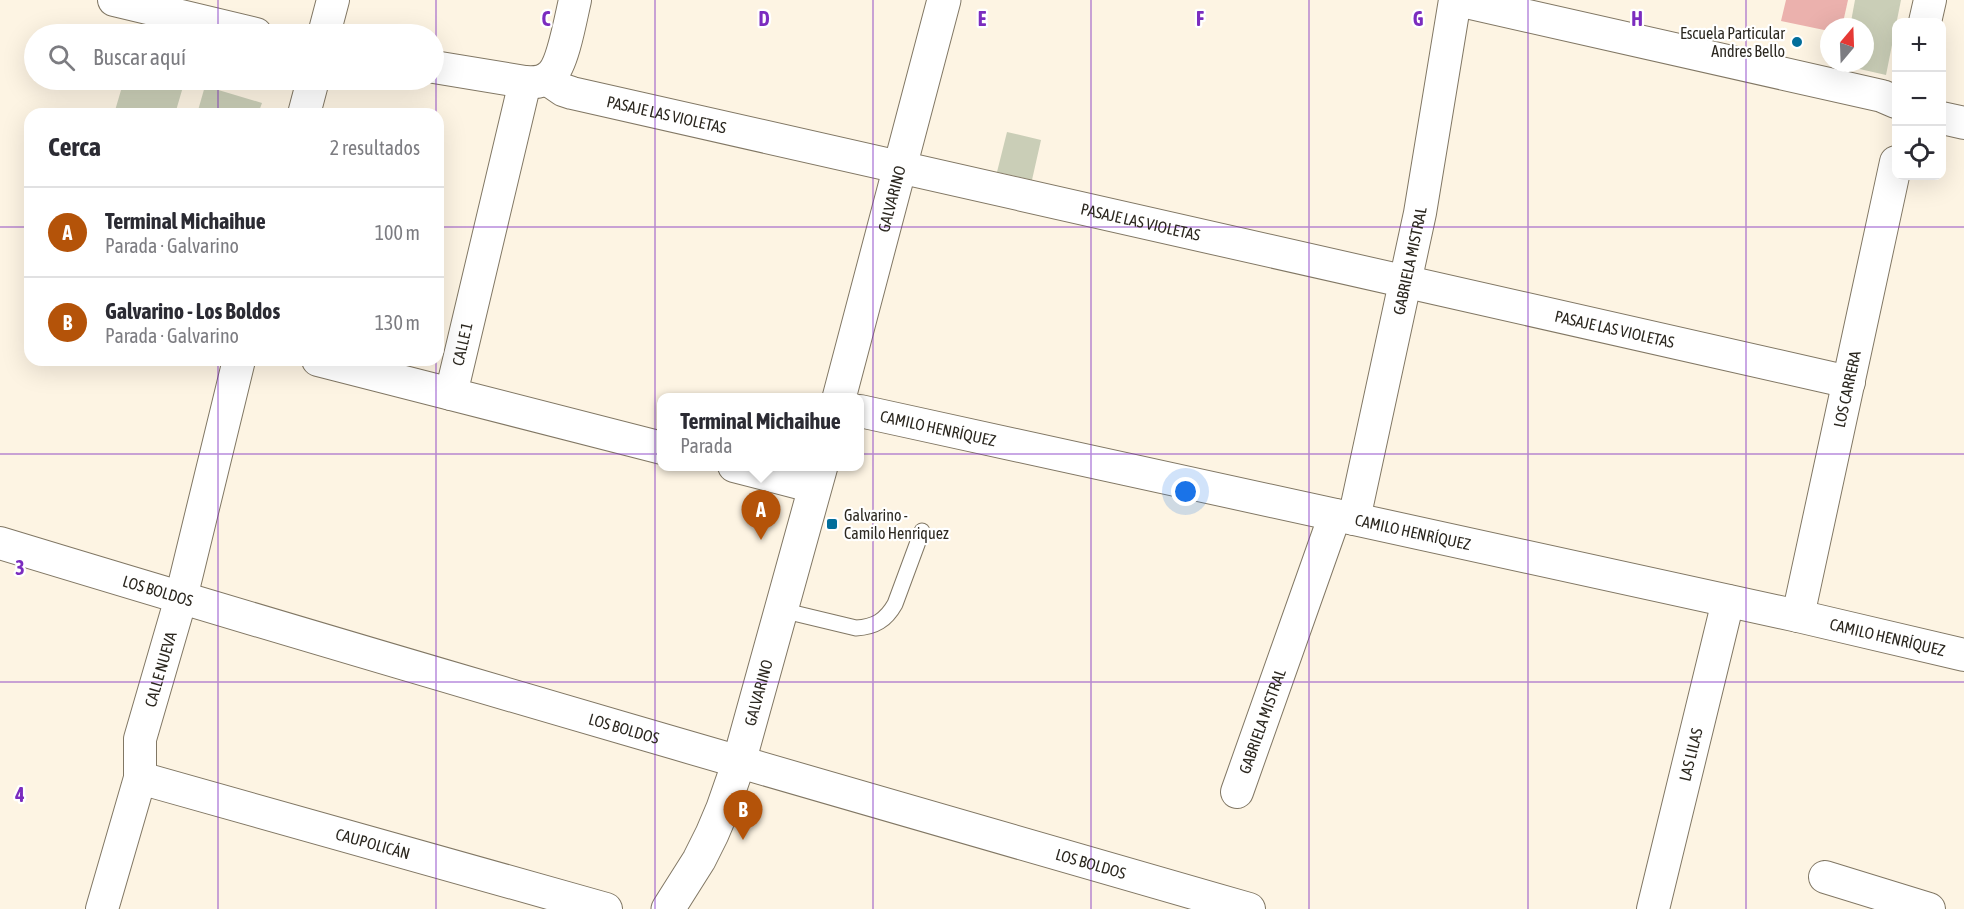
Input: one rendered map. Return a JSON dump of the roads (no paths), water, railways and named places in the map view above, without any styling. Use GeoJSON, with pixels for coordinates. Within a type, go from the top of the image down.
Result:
{"type":"FeatureCollection","features":[{"type":"Feature","properties":{"kind":"street"},"geometry":{"type":"LineString","coordinates":[[114,0],[214,24]]}},
{"type":"Feature","properties":{"kind":"street"},"geometry":{"type":"LineString","coordinates":[[327,24],[333,0]]}},
{"type":"Feature","properties":{"kind":"street","name":"CALLE 1"},"geometry":{"type":"LineString","coordinates":[[451,394],[536,81],[557,68],[575,0]]}},
{"type":"Feature","properties":{"kind":"street","name":"GALVARINO"},"geometry":{"type":"LineString","coordinates":[[840,393],[944,0]]}},
{"type":"Feature","properties":{"kind":"street"},"geometry":{"type":"LineString","coordinates":[[1456,0],[1892,101]]}},
{"type":"Feature","properties":{"kind":"street","name":"GABRIELA MISTRAL"},"geometry":{"type":"LineString","coordinates":[[1237,792],[1344,517],[1407,281],[1456,0]]}},
{"type":"Feature","properties":{"kind":"street"},"geometry":{"type":"LineString","coordinates":[[1926,18],[1930,0]]}},
{"type":"Feature","properties":{"kind":"street","name":"PASAJE LAS VIOLETAS"},"geometry":{"type":"LineString","coordinates":[[444,68],[536,81],[572,93],[1849,382]]}},
{"type":"Feature","properties":{"kind":"street"},"geometry":{"type":"LineString","coordinates":[[306,108],[310,90]]}},
{"type":"Feature","properties":{"kind":"street"},"geometry":{"type":"LineString","coordinates":[[1946,119],[1964,123]]}},
{"type":"Feature","properties":{"kind":"street","name":"LOS CARRERA"},"geometry":{"type":"LineString","coordinates":[[1798,616],[1892,180]]}},
{"type":"Feature","properties":{"kind":"street","name":"CALLE NUEVA"},"geometry":{"type":"LineString","coordinates":[[102,909],[140,778],[140,739],[181,598],[238,366]]}},
{"type":"Feature","properties":{"kind":"street"},"geometry":{"type":"LineString","coordinates":[[341,366],[657,447]]}},
{"type":"Feature","properties":{"kind":"street","name":"CAMILO HENRÍQUEZ"},"geometry":{"type":"LineString","coordinates":[[864,412],[1798,616],[1964,655]]}},
{"type":"Feature","properties":{"kind":"street"},"geometry":{"type":"LineString","coordinates":[[772,471],[818,477]]}},
{"type":"Feature","properties":{"kind":"street","name":"GALVARINO"},"geometry":{"type":"LineString","coordinates":[[668,909],[699,860],[712,834],[739,762],[818,477]]}},
{"type":"Feature","properties":{"kind":"street","name":"LOS BOLDOS"},"geometry":{"type":"LineString","coordinates":[[0,543],[739,762],[1249,909]]}},
{"type":"Feature","properties":{"kind":"street","name":"LAS LILAS"},"geometry":{"type":"LineString","coordinates":[[1653,909],[1728,601]]}},
{"type":"Feature","properties":{"kind":"street","name":"CAUPOLICÁN"},"geometry":{"type":"LineString","coordinates":[[140,778],[606,909]]}},
{"type":"Feature","properties":{"kind":"street"},"geometry":{"type":"LineString","coordinates":[[1825,877],[1929,909]]}},
{"type":"Feature","properties":{"kind":"lane"},"geometry":{"type":"LineString","coordinates":[[781,610],[856,628],[868,628],[879,623],[889,615],[895,604],[922,531]]}},
{"type":"Feature","properties":{"kind":"place","name":"Escuela Particular Andres Bello"},"geometry":{"type":"Point","coordinates":[1797,42]}},
{"type":"Feature","properties":{"kind":"place","name":"Galvarino - Camilo Henriquez"},"geometry":{"type":"Point","coordinates":[832,524]}},
{"type":"Feature","properties":{"kind":"place","name":"Terminal Michaihue"},"geometry":{"type":"Point","coordinates":[761,540]}},
{"type":"Feature","properties":{"kind":"place","name":"Galvarino - Los Boldos"},"geometry":{"type":"Point","coordinates":[743,840]}}]}
